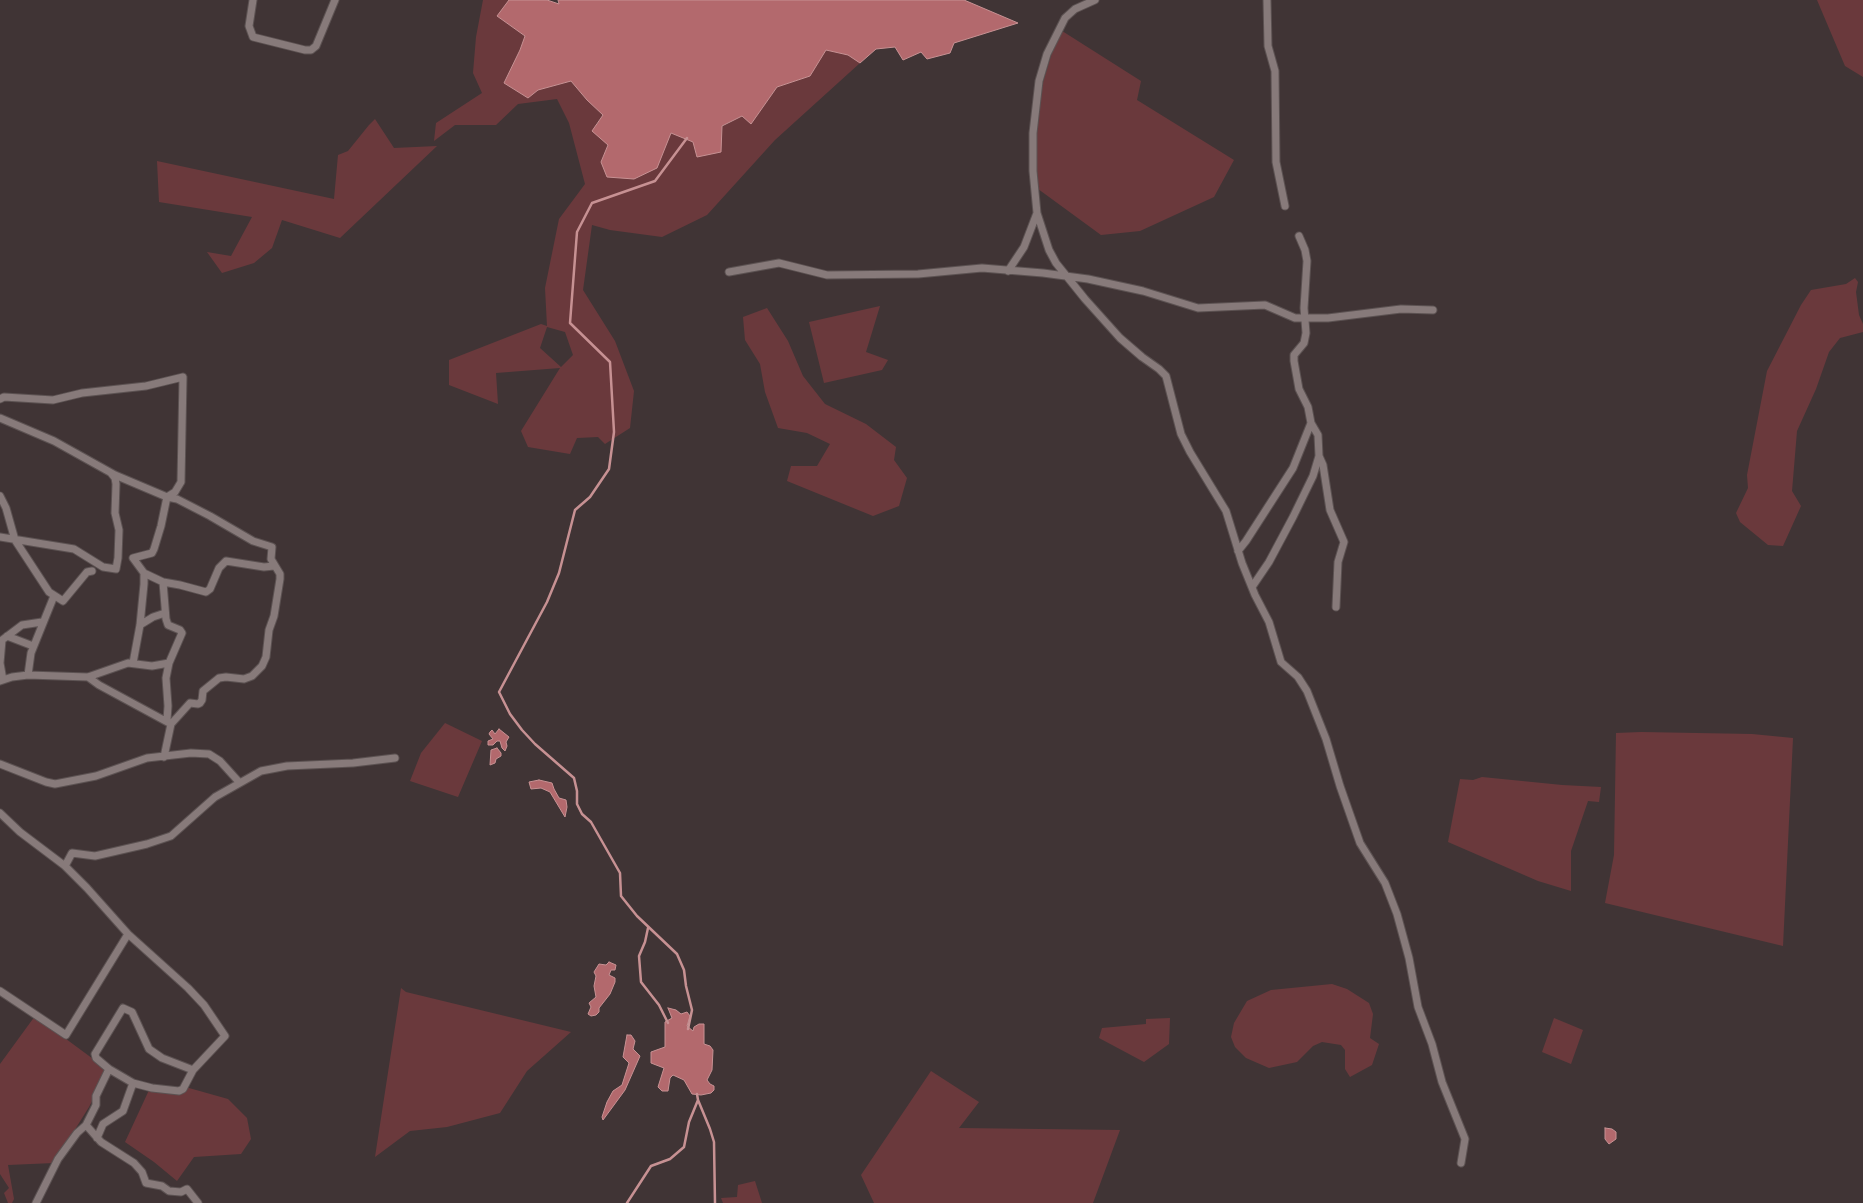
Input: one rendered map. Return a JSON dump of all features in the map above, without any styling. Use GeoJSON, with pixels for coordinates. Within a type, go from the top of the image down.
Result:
{"type":"FeatureCollection","features":[{"type":"Feature","properties":{"kind":"street"},"geometry":{"type":"LineString","coordinates":[[253,0],[249,26],[253,38],[311,50],[316,46],[335,0]]}},
{"type":"Feature","properties":{"kind":"street"},"geometry":{"type":"LineString","coordinates":[[1095,0],[1075,9],[1064,18],[1047,54],[1039,81],[1032,152],[1037,213],[1049,250],[1067,276],[1120,338],[1166,376],[1181,434],[1226,510],[1238,551],[1252,587],[1269,622],[1281,662],[1298,677],[1307,690],[1326,739],[1360,843],[1385,883],[1394,906],[1409,958],[1418,1007],[1432,1044],[1442,1082],[1465,1139],[1461,1163]]}},
{"type":"Feature","properties":{"kind":"street"},"geometry":{"type":"LineString","coordinates":[[1267,0],[1268,46],[1275,71],[1276,162],[1285,206]]}},
{"type":"Feature","properties":{"kind":"street"},"geometry":{"type":"LineString","coordinates":[[1008,271],[1024,247],[1037,213]]}},
{"type":"Feature","properties":{"kind":"street"},"geometry":{"type":"LineString","coordinates":[[1299,236],[1307,261],[1304,318],[1306,337],[1294,355],[1294,361],[1299,389],[1308,407],[1311,423],[1318,435],[1319,456],[1324,474],[1328,504],[1344,542],[1338,562],[1336,607]]}},
{"type":"Feature","properties":{"kind":"street"},"geometry":{"type":"LineString","coordinates":[[729,272],[779,263],[827,275],[918,274],[982,268],[1067,276],[1143,291],[1195,307],[1265,305],[1295,318],[1328,318],[1401,309],[1433,310]]}},
{"type":"Feature","properties":{"kind":"street"},"geometry":{"type":"LineString","coordinates":[[0,399],[4,397],[53,400],[82,393],[146,386],[183,377],[181,482],[175,492],[167,497],[162,526],[154,550],[152,553],[133,558],[144,573],[164,582],[206,592],[210,589],[219,568],[226,561],[274,566]]}},
{"type":"Feature","properties":{"kind":"street"},"geometry":{"type":"LineString","coordinates":[[0,418],[54,441],[87,458],[110,473],[210,516],[253,542],[272,547],[271,559],[280,574],[280,581],[274,616],[269,630],[266,657],[262,666],[252,676],[244,679],[219,678],[203,691],[200,703],[190,703],[169,722]]}},
{"type":"Feature","properties":{"kind":"street"},"geometry":{"type":"LineString","coordinates":[[1238,551],[1293,468],[1311,423]]}},
{"type":"Feature","properties":{"kind":"street"},"geometry":{"type":"LineString","coordinates":[[1252,587],[1269,562],[1293,517],[1313,476],[1319,456]]}},
{"type":"Feature","properties":{"kind":"street"},"geometry":{"type":"LineString","coordinates":[[0,537],[74,549],[103,566],[116,569],[119,530],[115,513],[116,484],[115,478],[110,473]]}},
{"type":"Feature","properties":{"kind":"street"},"geometry":{"type":"LineString","coordinates":[[0,496],[6,508],[14,540],[35,573],[54,596],[63,600],[87,572],[92,571]]}},
{"type":"Feature","properties":{"kind":"street"},"geometry":{"type":"LineString","coordinates":[[132,663],[140,625],[144,573]]}},
{"type":"Feature","properties":{"kind":"street"},"geometry":{"type":"LineString","coordinates":[[164,582],[168,625],[180,630],[182,633],[169,663],[166,678],[169,722],[164,756]]}},
{"type":"Feature","properties":{"kind":"street"},"geometry":{"type":"LineString","coordinates":[[28,675],[34,646],[54,596]]}},
{"type":"Feature","properties":{"kind":"street"},"geometry":{"type":"LineString","coordinates":[[140,625],[153,617],[166,613]]}},
{"type":"Feature","properties":{"kind":"street"},"geometry":{"type":"LineString","coordinates":[[42,622],[22,625],[2,640],[1,681],[28,675],[88,677],[132,663],[152,666],[169,663]]}},
{"type":"Feature","properties":{"kind":"street"},"geometry":{"type":"LineString","coordinates":[[7,636],[34,646]]}},
{"type":"Feature","properties":{"kind":"street"},"geometry":{"type":"LineString","coordinates":[[88,677],[99,685],[169,722]]}},
{"type":"Feature","properties":{"kind":"street"},"geometry":{"type":"LineString","coordinates":[[0,764],[55,784],[96,776],[147,758],[191,753],[209,754],[220,761],[239,782]]}},
{"type":"Feature","properties":{"kind":"street"},"geometry":{"type":"LineString","coordinates":[[65,866],[72,853],[95,856],[147,844],[171,836],[215,797],[261,771],[287,766],[353,763],[395,758]]}},
{"type":"Feature","properties":{"kind":"street"},"geometry":{"type":"LineString","coordinates":[[0,813],[20,832],[65,866],[99,900],[128,934],[188,988],[204,1005],[225,1036],[193,1070],[183,1089],[179,1091],[152,1088],[134,1083],[109,1069],[96,1058],[95,1054],[124,1008],[132,1012],[149,1049],[162,1058],[193,1070]]}},
{"type":"Feature","properties":{"kind":"street"},"geometry":{"type":"LineString","coordinates":[[0,991],[66,1035],[128,934]]}},
{"type":"Feature","properties":{"kind":"street"},"geometry":{"type":"LineString","coordinates":[[36,1203],[58,1159],[77,1133],[86,1125],[96,1106],[96,1096],[109,1069]]}},
{"type":"Feature","properties":{"kind":"street"},"geometry":{"type":"LineString","coordinates":[[97,1138],[103,1124],[123,1111],[134,1083]]}},
{"type":"Feature","properties":{"kind":"street"},"geometry":{"type":"LineString","coordinates":[[86,1125],[97,1138],[134,1163],[142,1172],[146,1183],[162,1186],[170,1191],[181,1192],[188,1189],[198,1203]]}},
{"type":"Feature","properties":{"kind":"shaded area"},"geometry":{"type":"Polygon","coordinates":[[[483,0],[509,0],[497,16],[525,36],[504,83],[528,98],[538,90],[571,81],[603,115],[596,124],[608,145],[601,162],[671,133],[693,142],[742,116],[751,124],[777,87],[810,76],[826,50],[848,55],[860,63],[775,140],[707,215],[662,237],[610,230],[592,225],[583,290],[615,341],[634,391],[630,428],[605,444],[598,437],[577,438],[570,454],[528,447],[521,431],[560,368],[496,373],[498,404],[449,385],[449,360],[541,324],[547,326],[545,288],[559,219],[585,184],[569,123],[557,99],[518,104],[496,125],[455,125],[434,141],[436,123],[482,93],[473,73],[476,37],[483,0]],[[547,327],[540,348],[561,367],[573,355],[565,332],[547,327]]]}},
{"type":"Feature","properties":{"kind":"shaded area"},"geometry":{"type":"Polygon","coordinates":[[[509,0],[547,0],[559,4],[558,0],[964,0],[1018,23],[954,43],[950,53],[927,59],[921,52],[903,60],[895,47],[876,49],[860,63],[848,55],[826,50],[810,76],[777,87],[751,124],[742,116],[722,126],[721,152],[697,157],[693,142],[671,133],[657,168],[634,179],[607,177],[601,162],[608,145],[592,131],[603,115],[571,81],[538,90],[528,98],[504,83],[525,36],[497,16],[509,0]]]}},
{"type":"Feature","properties":{"kind":"shaded area"},"geometry":{"type":"Polygon","coordinates":[[[1817,0],[1863,0],[1863,77],[1845,66],[1817,0]]]}},
{"type":"Feature","properties":{"kind":"shaded area"},"geometry":{"type":"Polygon","coordinates":[[[1059,29],[1141,81],[1137,100],[1234,160],[1214,197],[1140,231],[1101,235],[1034,186],[1035,109],[1059,29]]]}},
{"type":"Feature","properties":{"kind":"shaded area"},"geometry":{"type":"Polygon","coordinates":[[[375,119],[394,148],[437,146],[340,238],[282,220],[272,248],[254,263],[222,273],[207,252],[231,256],[252,217],[159,202],[157,161],[334,199],[338,155],[348,151],[375,119]]]}},
{"type":"Feature","properties":{"kind":"shaded area"},"geometry":{"type":"Polygon","coordinates":[[[1855,278],[1858,282],[1856,292],[1863,332],[1840,338],[1829,352],[1816,389],[1797,431],[1792,491],[1801,506],[1783,546],[1768,545],[1740,522],[1736,513],[1748,488],[1747,475],[1767,371],[1801,305],[1811,290],[1846,284],[1855,278]]]}},
{"type":"Feature","properties":{"kind":"shaded area"},"geometry":{"type":"Polygon","coordinates":[[[880,306],[866,352],[888,360],[882,370],[824,383],[809,322],[880,306]]]}},
{"type":"Feature","properties":{"kind":"shaded area"},"geometry":{"type":"Polygon","coordinates":[[[767,308],[788,341],[803,376],[825,404],[866,424],[896,447],[894,460],[907,478],[899,506],[873,516],[787,481],[791,466],[817,466],[830,444],[807,433],[778,428],[765,392],[760,364],[745,340],[743,317],[767,308]]]}},
{"type":"Feature","properties":{"kind":"shaded area"},"geometry":{"type":"Polygon","coordinates":[[[445,723],[482,741],[458,797],[410,781],[421,753],[445,723]]]}},
{"type":"Feature","properties":{"kind":"shaded area"},"geometry":{"type":"Polygon","coordinates":[[[499,729],[509,737],[506,742],[505,751],[500,741],[493,745],[488,745],[488,741],[493,739],[489,734],[490,732],[492,730],[495,734],[499,729]]]}},
{"type":"Feature","properties":{"kind":"shaded area"},"geometry":{"type":"Polygon","coordinates":[[[1616,733],[1752,734],[1793,738],[1783,946],[1605,903],[1614,855],[1616,733]]]}},
{"type":"Feature","properties":{"kind":"shaded area"},"geometry":{"type":"Polygon","coordinates":[[[497,748],[501,756],[496,759],[495,763],[490,765],[491,750],[497,748]]]}},
{"type":"Feature","properties":{"kind":"shaded area"},"geometry":{"type":"Polygon","coordinates":[[[1482,777],[1601,787],[1599,802],[1588,801],[1571,851],[1571,891],[1538,881],[1448,842],[1460,779],[1473,780],[1482,777]]]}},
{"type":"Feature","properties":{"kind":"shaded area"},"geometry":{"type":"Polygon","coordinates":[[[539,780],[552,783],[559,798],[566,800],[565,817],[550,792],[541,788],[531,789],[529,782],[539,780]]]}},
{"type":"Feature","properties":{"kind":"shaded area"},"geometry":{"type":"Polygon","coordinates":[[[609,962],[616,965],[615,970],[611,970],[609,975],[615,978],[615,982],[610,994],[599,1008],[599,1012],[591,1016],[588,1014],[591,1007],[589,1003],[596,997],[594,986],[596,976],[594,972],[599,964],[606,965],[609,962]]]}},
{"type":"Feature","properties":{"kind":"shaded area"},"geometry":{"type":"Polygon","coordinates":[[[1332,984],[1347,989],[1369,1003],[1373,1014],[1370,1038],[1379,1044],[1372,1065],[1350,1077],[1345,1069],[1345,1050],[1341,1045],[1322,1042],[1313,1046],[1297,1062],[1269,1068],[1246,1058],[1235,1047],[1231,1037],[1234,1023],[1247,1001],[1271,990],[1332,984]]]}},
{"type":"Feature","properties":{"kind":"shaded area"},"geometry":{"type":"Polygon","coordinates":[[[401,988],[406,992],[571,1032],[527,1071],[500,1113],[447,1127],[410,1131],[375,1157],[401,988]]]}},
{"type":"Feature","properties":{"kind":"shaded area"},"geometry":{"type":"Polygon","coordinates":[[[668,1008],[676,1010],[681,1014],[687,1012],[690,1016],[687,1026],[693,1031],[694,1027],[704,1024],[704,1044],[710,1046],[713,1050],[712,1070],[707,1080],[714,1086],[714,1090],[711,1093],[692,1094],[684,1080],[673,1075],[670,1078],[668,1091],[662,1091],[658,1087],[664,1068],[651,1063],[651,1052],[665,1047],[665,1022],[672,1018],[668,1008]]]}},
{"type":"Feature","properties":{"kind":"shaded area"},"geometry":{"type":"Polygon","coordinates":[[[35,1016],[108,1070],[89,1107],[54,1163],[8,1165],[14,1199],[12,1203],[8,1203],[4,1193],[9,1188],[0,1174],[0,1064],[35,1016]]]}},
{"type":"Feature","properties":{"kind":"shaded area"},"geometry":{"type":"Polygon","coordinates":[[[1170,1018],[1169,1044],[1144,1062],[1099,1038],[1102,1028],[1146,1024],[1146,1019],[1170,1018]]]}},
{"type":"Feature","properties":{"kind":"shaded area"},"geometry":{"type":"Polygon","coordinates":[[[1554,1018],[1583,1030],[1571,1064],[1542,1052],[1554,1018]]]}},
{"type":"Feature","properties":{"kind":"shaded area"},"geometry":{"type":"Polygon","coordinates":[[[627,1035],[631,1035],[635,1041],[633,1049],[640,1056],[625,1090],[603,1120],[602,1117],[607,1102],[613,1091],[622,1085],[629,1063],[623,1057],[627,1035]]]}},
{"type":"Feature","properties":{"kind":"shaded area"},"geometry":{"type":"Polygon","coordinates":[[[931,1071],[979,1102],[959,1128],[1120,1130],[1093,1203],[874,1203],[861,1175],[931,1071]]]}},
{"type":"Feature","properties":{"kind":"shaded area"},"geometry":{"type":"Polygon","coordinates":[[[150,1088],[189,1088],[228,1099],[247,1118],[251,1139],[241,1154],[194,1157],[177,1181],[125,1142],[150,1088]]]}},
{"type":"Feature","properties":{"kind":"shaded area"},"geometry":{"type":"Polygon","coordinates":[[[1605,1128],[1616,1132],[1616,1139],[1609,1144],[1605,1139],[1605,1128]]]}},
{"type":"Feature","properties":{"kind":"shaded area"},"geometry":{"type":"Polygon","coordinates":[[[755,1181],[762,1203],[723,1203],[721,1198],[737,1197],[738,1185],[755,1181]]]}},
{"type":"Feature","properties":{"kind":"waterway"},"geometry":{"type":"LineString","coordinates":[[687,138],[655,181],[592,203],[577,232],[570,323],[610,362],[614,432],[609,469],[590,497],[575,510],[559,573],[547,602],[499,692],[510,714],[522,730],[574,778],[577,804],[582,814],[591,822],[620,873],[621,896],[637,916],[677,954],[684,970],[692,1010],[688,1029]]}},
{"type":"Feature","properties":{"kind":"waterway"},"geometry":{"type":"LineString","coordinates":[[648,928],[639,956],[641,982],[659,1005],[668,1023]]}},
{"type":"Feature","properties":{"kind":"waterway"},"geometry":{"type":"LineString","coordinates":[[627,1203],[651,1166],[670,1159],[684,1147],[689,1122],[698,1100],[697,1094]]}},
{"type":"Feature","properties":{"kind":"waterway"},"geometry":{"type":"LineString","coordinates":[[698,1100],[714,1142],[715,1203]]}}]}
